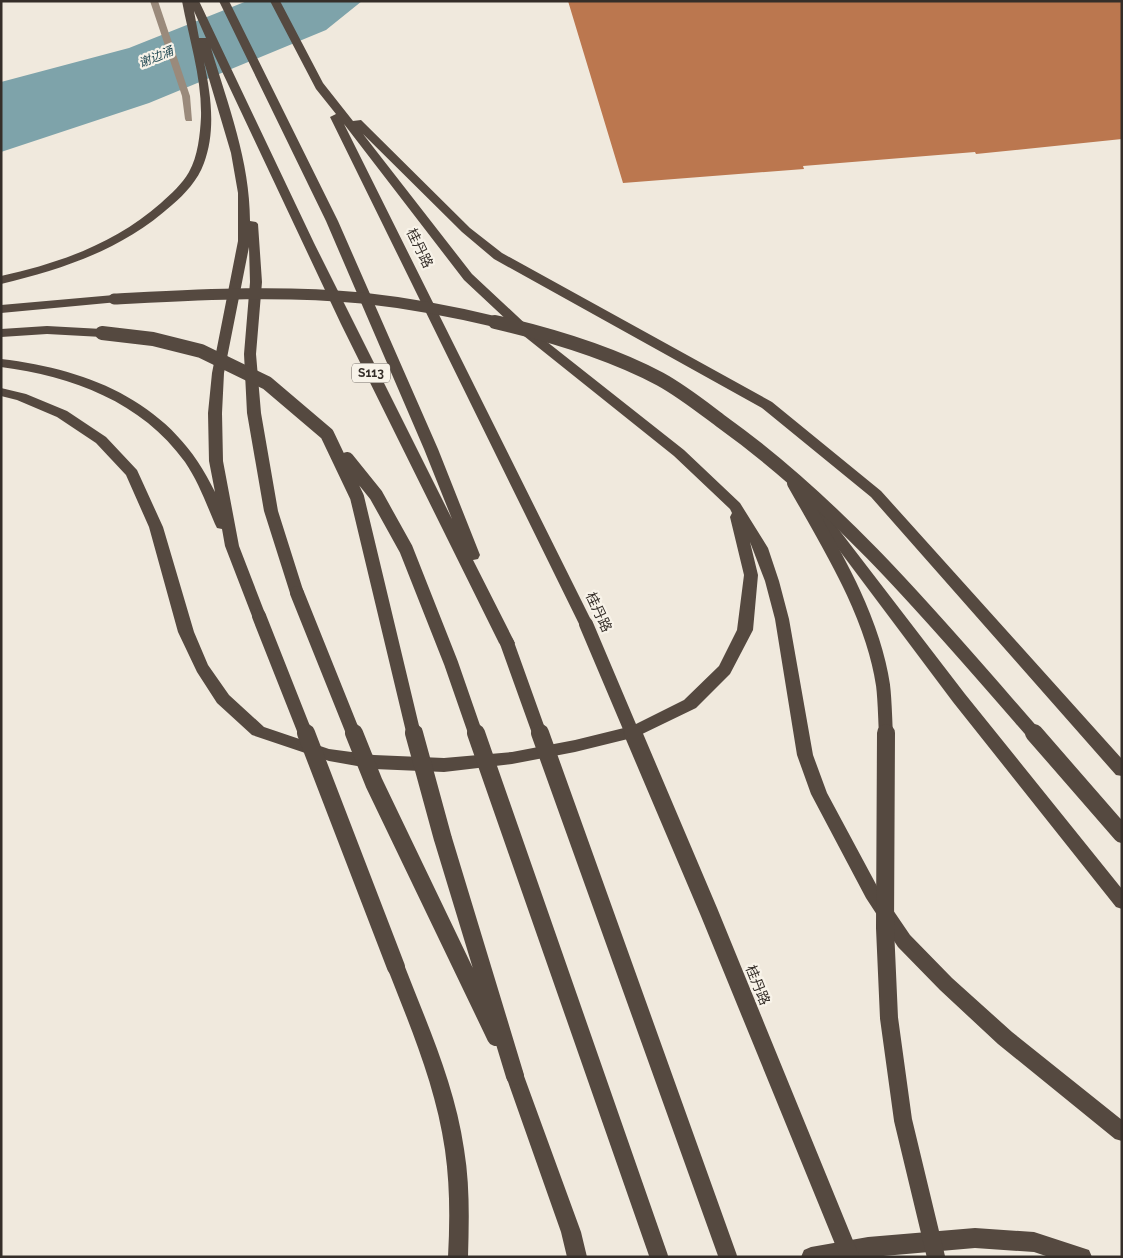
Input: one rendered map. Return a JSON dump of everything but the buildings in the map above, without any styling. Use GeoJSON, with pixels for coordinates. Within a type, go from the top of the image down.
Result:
{"type":"FeatureCollection","features":[{"type":"Feature","properties":{"kind":"highway","name":"S113"},"geometry":{"type":"LineString","coordinates":[[191,1],[352,336],[508,643]]}},
{"type":"Feature","properties":{"kind":"highway"},"geometry":{"type":"LineString","coordinates":[[191,1],[237,153],[244,194],[252,224],[256,282],[250,354],[254,413],[271,511],[297,593],[374,783],[460,967],[516,1076]]}},
{"type":"Feature","properties":{"kind":"highway"},"geometry":{"type":"LineString","coordinates":[[1,280],[73,260],[104,247],[136,229],[166,204],[194,176],[202,153],[206,106],[191,1]]}},
{"type":"Feature","properties":{"kind":"highway"},"geometry":{"type":"LineString","coordinates":[[224,1],[332,221],[431,449],[508,643],[728,1257]]}},
{"type":"Feature","properties":{"kind":"highway","name":"桂丹路"},"geometry":{"type":"LineString","coordinates":[[275,1],[586,624],[713,922],[850,1257]]}},
{"type":"Feature","properties":{"kind":"highway"},"geometry":{"type":"LineString","coordinates":[[317,82],[468,277],[528,333],[679,453],[734,506],[761,548],[772,581],[782,619],[805,755],[819,794],[872,894],[904,940],[946,984],[1005,1038],[1120,1130]]}},
{"type":"Feature","properties":{"kind":"highway"},"geometry":{"type":"LineString","coordinates":[[317,82],[441,205],[498,256],[767,405],[876,494],[1122,770]]}},
{"type":"Feature","properties":{"kind":"highway"},"geometry":{"type":"LineString","coordinates":[[232,546],[216,461],[215,413],[218,374],[244,241],[244,194]]}},
{"type":"Feature","properties":{"kind":"highway"},"geometry":{"type":"LineString","coordinates":[[1,308],[114,299],[264,294],[354,297],[484,319],[548,334],[621,361],[663,381],[728,425],[786,470],[871,552],[1013,709],[1122,834]]}},
{"type":"Feature","properties":{"kind":"highway"},"geometry":{"type":"LineString","coordinates":[[1,333],[47,330],[102,332],[153,339],[201,351],[267,383],[327,434],[376,495],[406,549],[468,709],[659,1257]]}},
{"type":"Feature","properties":{"kind":"highway"},"geometry":{"type":"LineString","coordinates":[[1,363],[26,365],[63,373],[109,393],[134,406],[155,421],[190,459],[232,546],[343,826],[435,1071],[452,1135],[458,1193],[458,1257]]}},
{"type":"Feature","properties":{"kind":"highway"},"geometry":{"type":"LineString","coordinates":[[1,392],[21,397],[62,414],[101,440],[132,473],[156,527],[186,632],[202,668],[223,699],[258,731],[328,755],[374,762],[444,765],[521,756],[575,746],[636,731],[690,704],[725,670],[744,630],[751,575],[734,506]]}},
{"type":"Feature","properties":{"kind":"highway"},"geometry":{"type":"LineString","coordinates":[[327,434],[357,497],[379,596],[424,773],[443,839],[516,1076],[571,1232],[577,1257]]}},
{"type":"Feature","properties":{"kind":"highway"},"geometry":{"type":"LineString","coordinates":[[786,470],[965,705],[1117,896]]}},
{"type":"Feature","properties":{"kind":"highway"},"geometry":{"type":"LineString","coordinates":[[786,470],[834,553],[857,602],[874,648],[882,684],[887,744],[885,928],[889,1018],[903,1120],[936,1257]]}},
{"type":"Feature","properties":{"kind":"highway"},"geometry":{"type":"LineString","coordinates":[[810,1257],[868,1247],[975,1238],[1034,1242],[1082,1257]]}},
{"type":"Feature","properties":{"kind":"main road"},"geometry":{"type":"LineString","coordinates":[[154,1],[186,96],[189,120]]}},
{"type":"Feature","properties":{"kind":"water","name":"谢边涌"},"geometry":{"type":"Polygon","coordinates":[[[247,1],[362,1],[326,30],[149,103],[1,152],[1,82],[129,48],[247,1]]]}}]}
